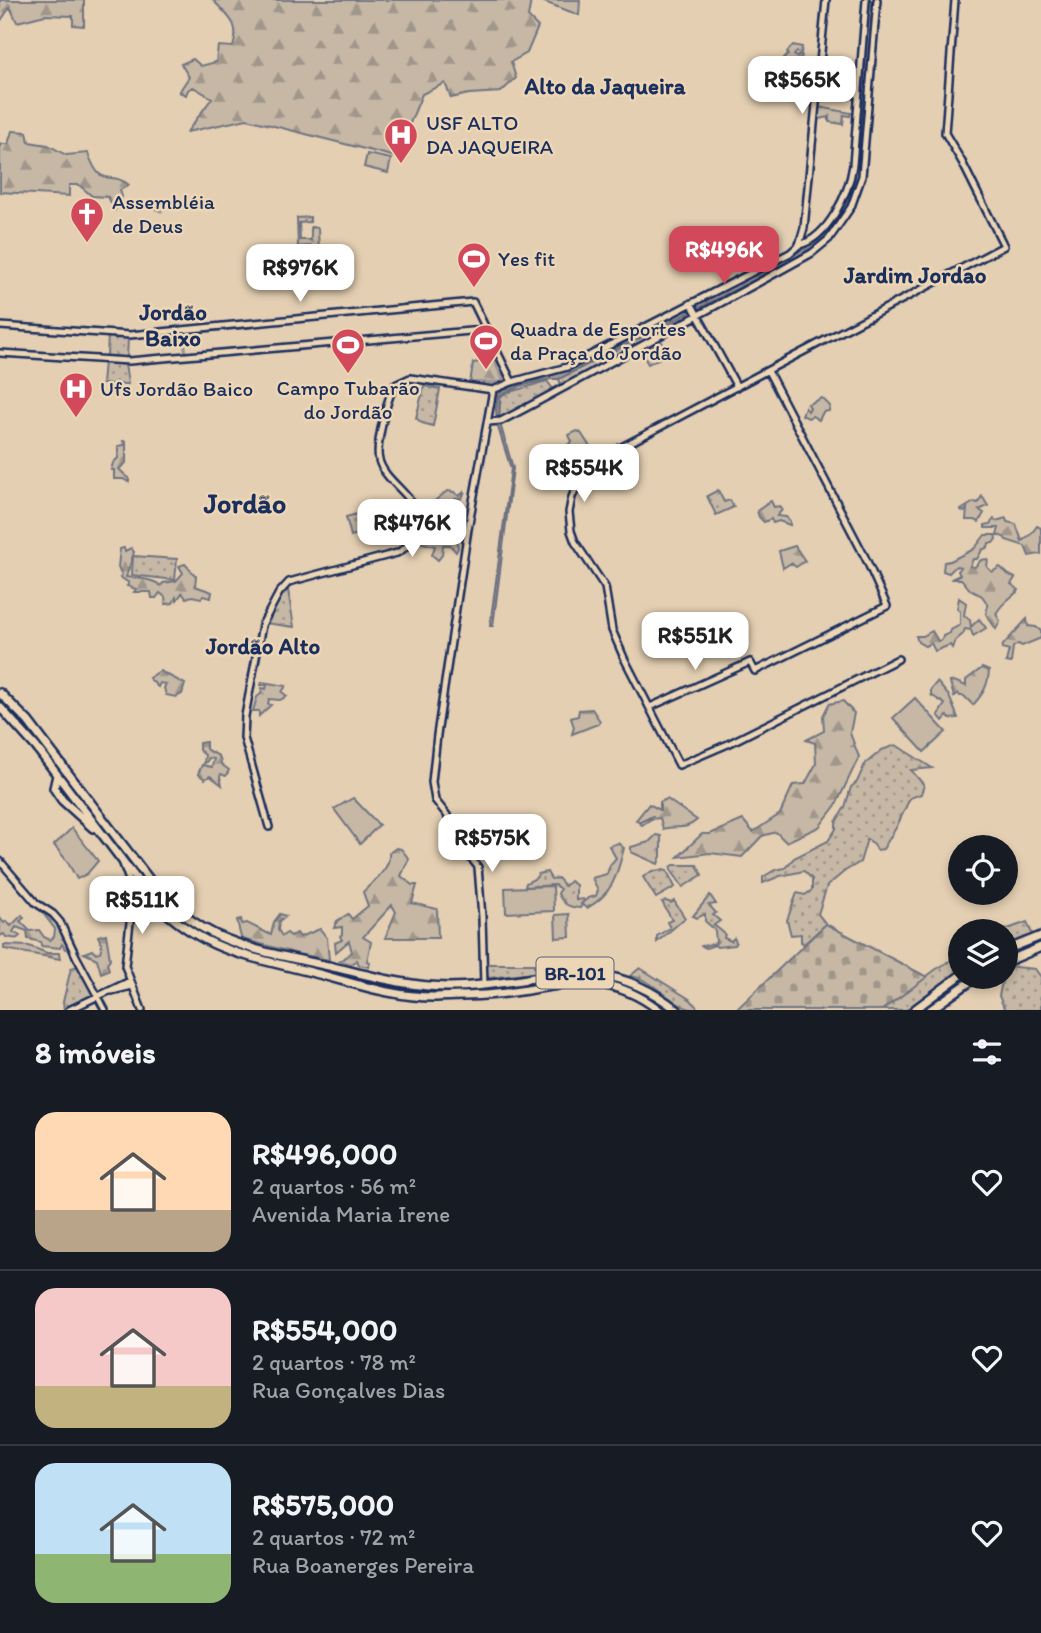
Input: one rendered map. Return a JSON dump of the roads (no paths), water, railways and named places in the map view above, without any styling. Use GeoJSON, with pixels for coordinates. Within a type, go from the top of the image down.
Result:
{"type":"FeatureCollection","features":[{"type":"Feature","properties":{"kind":"highway","name":"BR-101"},"geometry":{"type":"LineString","coordinates":[[0,693],[29,721],[161,895],[206,930],[253,948],[394,982],[437,987],[599,973],[637,983],[677,1010]]}},
{"type":"Feature","properties":{"kind":"highway"},"geometry":{"type":"LineString","coordinates":[[0,707],[19,726],[56,774]]}},
{"type":"Feature","properties":{"kind":"highway"},"geometry":{"type":"LineString","coordinates":[[56,774],[61,772],[63,766]]}},
{"type":"Feature","properties":{"kind":"highway","name":"BR-101"},"geometry":{"type":"LineString","coordinates":[[56,774],[54,788],[59,797],[100,833],[153,901],[198,935],[223,948],[377,989],[411,995],[438,997],[502,993],[601,983],[628,990],[659,1010]]}},
{"type":"Feature","properties":{"kind":"highway"},"geometry":{"type":"LineString","coordinates":[[56,774],[64,774],[74,782]]}},
{"type":"Feature","properties":{"kind":"highway"},"geometry":{"type":"LineString","coordinates":[[1018,945],[1041,936]]}},
{"type":"Feature","properties":{"kind":"highway"},"geometry":{"type":"LineString","coordinates":[[1018,957],[1041,947]]}},
{"type":"Feature","properties":{"kind":"highway"},"geometry":{"type":"LineString","coordinates":[[914,1010],[948,985]]}},
{"type":"Feature","properties":{"kind":"highway"},"geometry":{"type":"LineString","coordinates":[[930,1010],[960,989]]}},
{"type":"Feature","properties":{"kind":"street"},"geometry":{"type":"LineString","coordinates":[[269,827],[244,738],[246,708],[265,618],[289,582],[397,553],[413,538],[418,522],[416,509],[407,495],[385,474],[377,453],[395,385],[411,378],[493,390],[567,367],[791,253],[799,245],[803,234],[826,0]]}},
{"type":"Feature","properties":{"kind":"street"},"geometry":{"type":"LineString","coordinates":[[799,245],[809,242],[822,231],[849,187],[866,0]]}},
{"type":"Feature","properties":{"kind":"street"},"geometry":{"type":"LineString","coordinates":[[495,422],[796,261],[828,240],[844,221],[857,194],[863,166],[877,0]]}},
{"type":"Feature","properties":{"kind":"street"},"geometry":{"type":"LineString","coordinates":[[898,659],[728,744],[680,765],[624,658],[612,630],[605,587],[575,542],[569,512],[572,497],[582,476],[599,459],[1004,246],[984,203],[945,133],[955,0]]}},
{"type":"Feature","properties":{"kind":"street"},"geometry":{"type":"LineString","coordinates":[[791,253],[796,261]]}},
{"type":"Feature","properties":{"kind":"street"},"geometry":{"type":"LineString","coordinates":[[0,326],[130,335],[473,302],[512,382]]}},
{"type":"Feature","properties":{"kind":"street"},"geometry":{"type":"LineString","coordinates":[[692,304],[737,387]]}},
{"type":"Feature","properties":{"kind":"street"},"geometry":{"type":"LineString","coordinates":[[0,353],[129,361],[485,329]]}},
{"type":"Feature","properties":{"kind":"street"},"geometry":{"type":"LineString","coordinates":[[650,707],[750,662],[755,671],[887,606],[866,559],[768,371]]}},
{"type":"Feature","properties":{"kind":"street"},"geometry":{"type":"LineString","coordinates":[[484,985],[478,867],[454,837],[447,815],[435,800],[432,782],[468,529],[495,422],[493,390]]}},
{"type":"Feature","properties":{"kind":"street"},"geometry":{"type":"LineString","coordinates":[[0,861],[36,903],[60,922],[105,1010]]}},
{"type":"Feature","properties":{"kind":"street"},"geometry":{"type":"LineString","coordinates":[[118,988],[125,967],[132,905],[130,883],[122,861]]}},
{"type":"Feature","properties":{"kind":"street"},"geometry":{"type":"LineString","coordinates":[[132,905],[136,898],[140,897],[153,901]]}},
{"type":"Feature","properties":{"kind":"street"},"geometry":{"type":"LineString","coordinates":[[125,967],[142,1010]]}},
{"type":"Feature","properties":{"kind":"street"},"geometry":{"type":"LineString","coordinates":[[69,1010],[131,983]]}},
{"type":"Feature","properties":{"kind":"street"},"geometry":{"type":"LineString","coordinates":[[118,988],[130,992],[138,1000]]}},
{"type":"Feature","properties":{"kind":"waterway"},"geometry":{"type":"LineString","coordinates":[[148,205],[161,211]]}},
{"type":"Feature","properties":{"kind":"waterway"},"geometry":{"type":"LineString","coordinates":[[183,333],[186,354]]}},
{"type":"Feature","properties":{"kind":"waterway"},"geometry":{"type":"LineString","coordinates":[[326,347],[481,333]]}},
{"type":"Feature","properties":{"kind":"waterway"},"geometry":{"type":"LineString","coordinates":[[184,359],[264,352]]}},
{"type":"Feature","properties":{"kind":"waterway"},"geometry":{"type":"LineString","coordinates":[[495,362],[504,381]]}},
{"type":"Feature","properties":{"kind":"waterway"},"geometry":{"type":"LineString","coordinates":[[473,383],[504,382]]}},
{"type":"Feature","properties":{"kind":"waterway"},"geometry":{"type":"LineString","coordinates":[[640,822],[653,816]]}},
{"type":"Feature","properties":{"kind":"place","name":"USF ALTO DA JAQUEIRA"},"geometry":{"type":"Point","coordinates":[401,165]}},
{"type":"Feature","properties":{"kind":"place","name":"Assembléia de Deus"},"geometry":{"type":"Point","coordinates":[87,244]}},
{"type":"Feature","properties":{"kind":"place","name":"Yes fit"},"geometry":{"type":"Point","coordinates":[474,289]}},
{"type":"Feature","properties":{"kind":"place","name":"Quadra de Esportes da Praça do Jordão"},"geometry":{"type":"Point","coordinates":[486,371]}},
{"type":"Feature","properties":{"kind":"place","name":"Campo Tubarão do Jordão"},"geometry":{"type":"Point","coordinates":[348,375]}},
{"type":"Feature","properties":{"kind":"place","name":"Ufs Jordão Baico"},"geometry":{"type":"Point","coordinates":[76,419]}},
{"type":"Feature","properties":{"kind":"district","name":"Alto da Jaqueira"},"geometry":{"type":"Point","coordinates":[605,86]}},
{"type":"Feature","properties":{"kind":"district","name":"Jardim Jordao"},"geometry":{"type":"Point","coordinates":[915,275]}},
{"type":"Feature","properties":{"kind":"district","name":"Jordão Baixo"},"geometry":{"type":"Point","coordinates":[173,325]}},
{"type":"Feature","properties":{"kind":"district","name":"Jordão"},"geometry":{"type":"Point","coordinates":[245,503]}},
{"type":"Feature","properties":{"kind":"district","name":"Jordão Alto"},"geometry":{"type":"Point","coordinates":[263,646]}}]}
